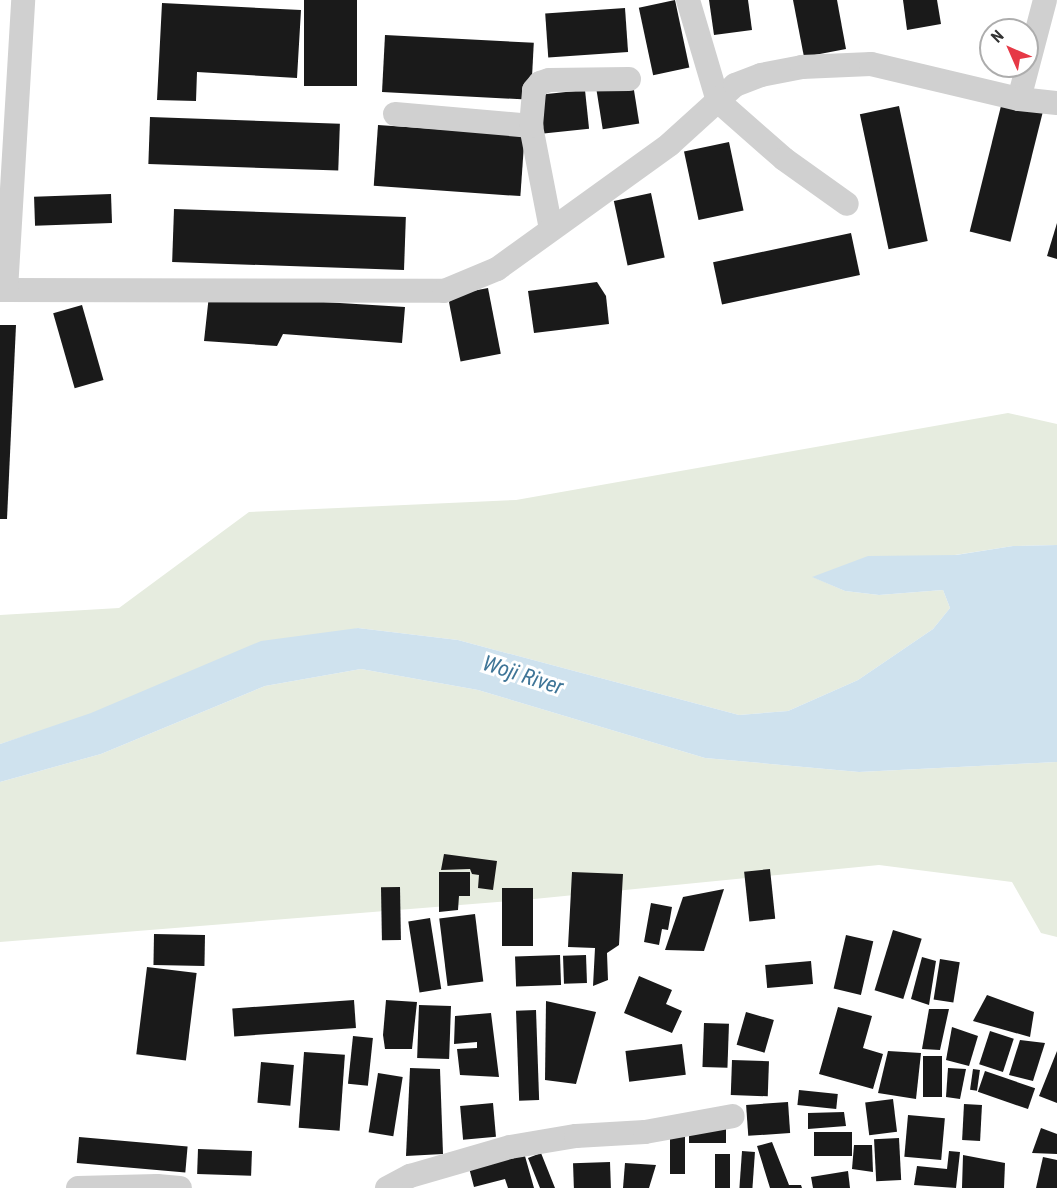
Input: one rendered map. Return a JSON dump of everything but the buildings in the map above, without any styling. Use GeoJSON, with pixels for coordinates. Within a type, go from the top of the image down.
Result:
{"type":"FeatureCollection","features":[{"type":"Feature","properties":{"kind":"street"},"geometry":{"type":"LineString","coordinates":[[23,0],[3,290],[444,291],[496,268],[551,230],[670,144],[735,85],[760,75],[802,67],[843,63],[871,64],[1019,99],[1057,103]]}},
{"type":"Feature","properties":{"kind":"street"},"geometry":{"type":"LineString","coordinates":[[688,0],[718,101],[784,159],[847,204]]}},
{"type":"Feature","properties":{"kind":"street"},"geometry":{"type":"LineString","coordinates":[[1019,99],[1045,0]]}},
{"type":"Feature","properties":{"kind":"street"},"geometry":{"type":"LineString","coordinates":[[551,230],[531,126],[534,90],[540,83],[549,80],[629,79]]}},
{"type":"Feature","properties":{"kind":"street"},"geometry":{"type":"LineString","coordinates":[[394,114],[531,126]]}},
{"type":"Feature","properties":{"kind":"street"},"geometry":{"type":"LineString","coordinates":[[387,1188],[410,1176],[510,1148],[576,1136],[645,1132],[733,1116]]}},
{"type":"Feature","properties":{"kind":"street"},"geometry":{"type":"LineString","coordinates":[[78,1188],[158,1186],[180,1188]]}},
{"type":"Feature","properties":{"kind":"shaded area"},"geometry":{"type":"Polygon","coordinates":[[[1008,413],[1057,424],[1057,545],[1013,546],[813,577],[845,591],[879,595],[943,590],[950,608],[933,629],[858,680],[788,711],[739,715],[458,640],[358,628],[0,744],[0,615],[119,608],[249,512],[516,500],[1008,413]]]}},
{"type":"Feature","properties":{"kind":"shaded area"},"geometry":{"type":"Polygon","coordinates":[[[361,669],[478,690],[705,758],[859,772],[1057,762],[1057,937],[1041,933],[1012,882],[879,865],[534,899],[0,942],[0,782],[101,754],[265,686],[361,669]]]}},
{"type":"Feature","properties":{"kind":"water","name":"Woji River"},"geometry":{"type":"Polygon","coordinates":[[[1057,545],[1057,762],[859,772],[705,758],[478,690],[361,669],[265,686],[101,754],[0,782],[0,744],[91,713],[261,641],[358,628],[458,640],[739,715],[788,711],[858,680],[933,629],[950,608],[943,590],[879,595],[845,591],[812,577],[868,556],[956,555],[1013,546],[1057,545]]]}}]}
